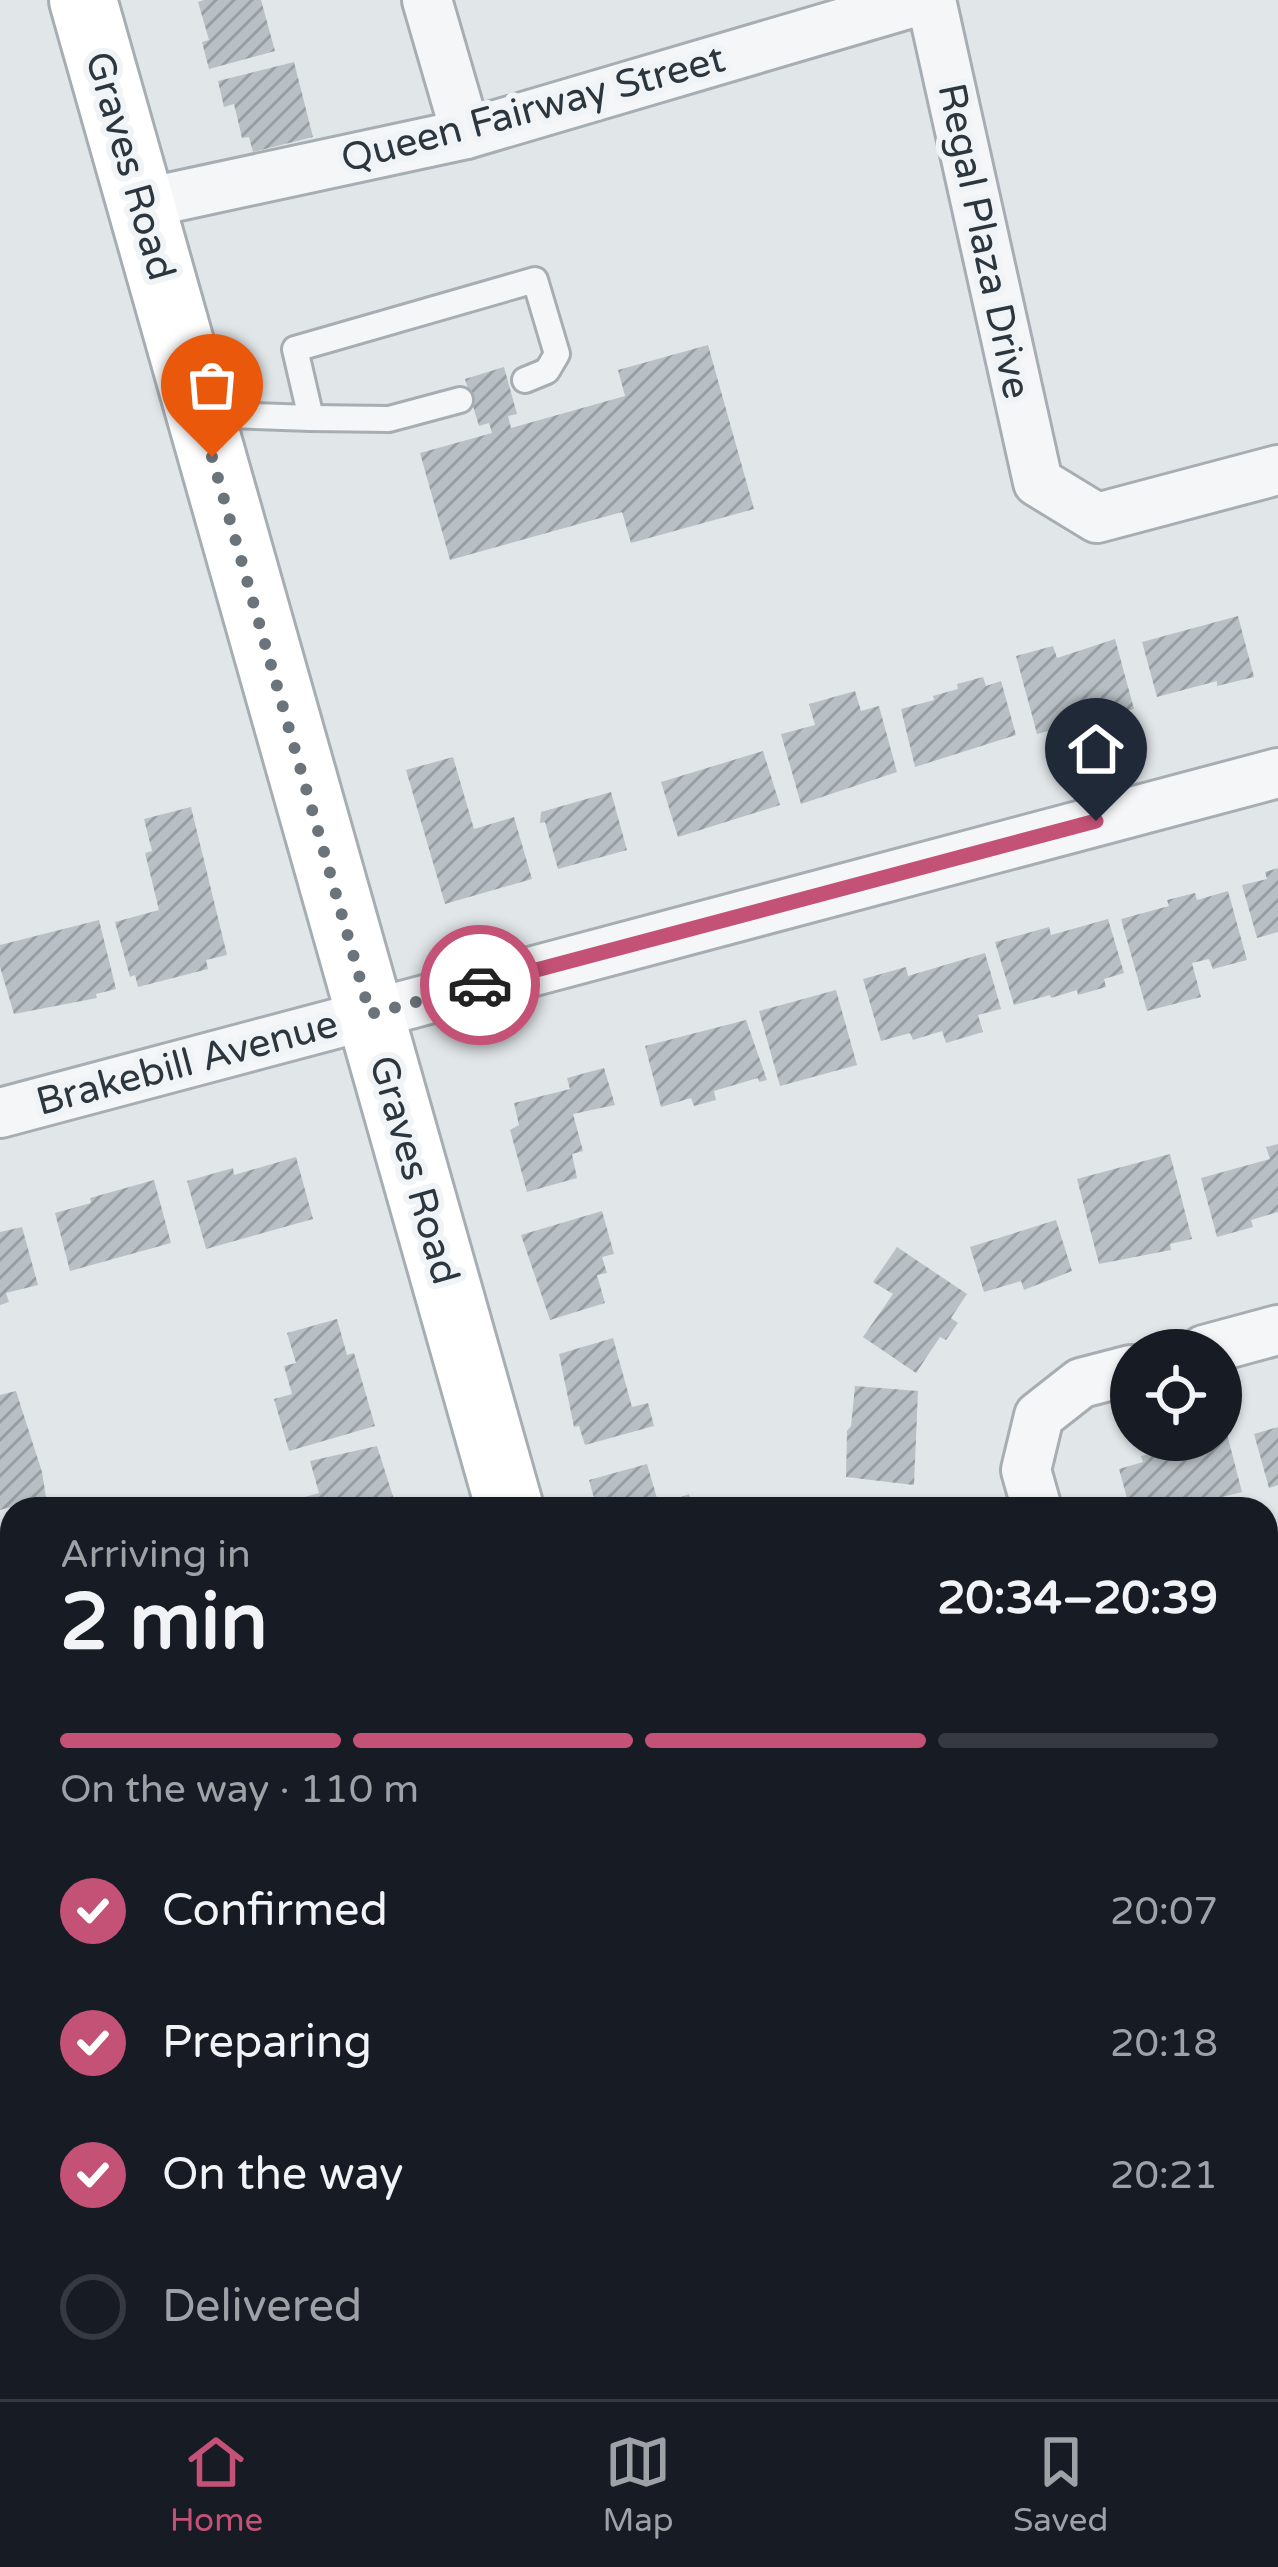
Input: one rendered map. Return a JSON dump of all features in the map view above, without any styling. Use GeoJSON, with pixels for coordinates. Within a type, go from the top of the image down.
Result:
{"type":"FeatureCollection","features":[{"type":"Feature","properties":{"kind":"street","name":"Graves Road"},"geometry":{"type":"LineString","coordinates":[[83,0],[507,1497]]}},
{"type":"Feature","properties":{"kind":"street"},"geometry":{"type":"LineString","coordinates":[[427,0],[466,134]]}},
{"type":"Feature","properties":{"kind":"street","name":"Queen Fairway Street"},"geometry":{"type":"LineString","coordinates":[[140,204],[466,134],[921,0]]}},
{"type":"Feature","properties":{"kind":"street","name":"Regal Plaza Drive"},"geometry":{"type":"LineString","coordinates":[[931,0],[1037,482],[1097,518],[1278,470]]}},
{"type":"Feature","properties":{"kind":"street","name":"Brakebill Avenue"},"geometry":{"type":"LineString","coordinates":[[0,1113],[1278,773]]}},
{"type":"Feature","properties":{"kind":"street"},"geometry":{"type":"LineString","coordinates":[[1242,1340],[1278,1330]]}},
{"type":"Feature","properties":{"kind":"street"},"geometry":{"type":"LineString","coordinates":[[1034,1497],[1026,1470],[1039,1415],[1082,1383],[1110,1376]]}},
{"type":"Feature","properties":{"kind":"lane"},"geometry":{"type":"LineString","coordinates":[[311,418],[295,349],[536,280],[557,354],[547,371],[525,380]]}},
{"type":"Feature","properties":{"kind":"lane"},"geometry":{"type":"LineString","coordinates":[[200,413],[388,419],[460,400]]}},
{"type":"Feature","properties":{"kind":"building"},"geometry":{"type":"Polygon","coordinates":[[[261,0],[275,51],[209,69],[202,42],[209,40],[198,2],[261,0]]]}},
{"type":"Feature","properties":{"kind":"building"},"geometry":{"type":"Polygon","coordinates":[[[294,62],[313,137],[253,152],[249,137],[242,138],[234,104],[224,107],[218,81],[294,62]]]}},
{"type":"Feature","properties":{"kind":"building"},"geometry":{"type":"Polygon","coordinates":[[[708,345],[754,509],[631,543],[622,512],[450,560],[420,453],[492,433],[489,423],[479,426],[465,379],[504,367],[517,414],[508,416],[511,428],[625,396],[618,370],[708,345]]]}},
{"type":"Feature","properties":{"kind":"building"},"geometry":{"type":"Polygon","coordinates":[[[1238,616],[1254,677],[1157,697],[1142,642],[1238,616]]]}},
{"type":"Feature","properties":{"kind":"building"},"geometry":{"type":"Polygon","coordinates":[[[1115,639],[1134,709],[1104,717],[1102,710],[1070,718],[1071,725],[1037,734],[1016,656],[1053,646],[1057,658],[1115,639]]]}},
{"type":"Feature","properties":{"kind":"building"},"geometry":{"type":"Polygon","coordinates":[[[983,677],[986,686],[1001,681],[1016,735],[915,767],[901,709],[934,700],[933,696],[958,689],[957,684],[983,677]]]}},
{"type":"Feature","properties":{"kind":"building"},"geometry":{"type":"Polygon","coordinates":[[[855,691],[861,711],[879,706],[897,772],[801,804],[781,734],[815,725],[809,704],[855,691]]]}},
{"type":"Feature","properties":{"kind":"building"},"geometry":{"type":"Polygon","coordinates":[[[763,751],[780,805],[678,837],[661,782],[763,751]]]}},
{"type":"Feature","properties":{"kind":"building"},"geometry":{"type":"Polygon","coordinates":[[[453,757],[474,829],[514,817],[532,879],[445,904],[406,770],[453,757]]]}},
{"type":"Feature","properties":{"kind":"building"},"geometry":{"type":"Polygon","coordinates":[[[611,792],[627,850],[558,869],[545,822],[540,823],[541,812],[611,792]]]}},
{"type":"Feature","properties":{"kind":"building"},"geometry":{"type":"Polygon","coordinates":[[[191,807],[227,955],[206,960],[208,969],[138,987],[135,975],[130,977],[115,922],[159,910],[145,853],[152,851],[144,819],[191,807]]]}},
{"type":"Feature","properties":{"kind":"building"},"geometry":{"type":"Polygon","coordinates":[[[1278,868],[1278,932],[1257,938],[1242,885],[1267,879],[1265,872],[1278,868]]]}},
{"type":"Feature","properties":{"kind":"building"},"geometry":{"type":"Polygon","coordinates":[[[1228,891],[1247,960],[1213,969],[1209,959],[1192,963],[1201,997],[1147,1011],[1121,919],[1169,906],[1167,900],[1195,893],[1197,900],[1228,891]]]}},
{"type":"Feature","properties":{"kind":"building"},"geometry":{"type":"Polygon","coordinates":[[[1108,919],[1124,973],[1104,979],[1106,987],[1014,1005],[995,942],[1049,927],[1051,935],[1108,919]]]}},
{"type":"Feature","properties":{"kind":"building"},"geometry":{"type":"Polygon","coordinates":[[[99,920],[116,989],[96,994],[97,998],[14,1014],[0,967],[0,945],[99,920]]]}},
{"type":"Feature","properties":{"kind":"building"},"geometry":{"type":"Polygon","coordinates":[[[985,953],[1001,1009],[978,1015],[983,1032],[946,1043],[942,1031],[913,1040],[910,1033],[881,1041],[863,979],[906,967],[908,976],[985,953]]]}},
{"type":"Feature","properties":{"kind":"building"},"geometry":{"type":"Polygon","coordinates":[[[836,990],[857,1065],[780,1086],[759,1011],[836,990]]]}},
{"type":"Feature","properties":{"kind":"building"},"geometry":{"type":"Polygon","coordinates":[[[746,1020],[767,1080],[759,1082],[758,1078],[714,1091],[716,1100],[694,1106],[691,1098],[661,1107],[645,1046],[746,1020]]]}},
{"type":"Feature","properties":{"kind":"building"},"geometry":{"type":"Polygon","coordinates":[[[604,1068],[615,1105],[573,1114],[583,1151],[572,1154],[577,1178],[527,1192],[510,1130],[519,1125],[514,1103],[570,1089],[567,1078],[604,1068]]]}},
{"type":"Feature","properties":{"kind":"building"},"geometry":{"type":"Polygon","coordinates":[[[1278,1144],[1278,1212],[1251,1220],[1253,1227],[1217,1237],[1201,1178],[1270,1159],[1266,1147],[1278,1144]]]}},
{"type":"Feature","properties":{"kind":"building"},"geometry":{"type":"Polygon","coordinates":[[[1170,1154],[1192,1239],[1170,1244],[1171,1250],[1099,1264],[1077,1179],[1170,1154]]]}},
{"type":"Feature","properties":{"kind":"building"},"geometry":{"type":"Polygon","coordinates":[[[296,1157],[313,1219],[206,1249],[187,1181],[233,1168],[234,1175],[296,1157]]]}},
{"type":"Feature","properties":{"kind":"building"},"geometry":{"type":"Polygon","coordinates":[[[154,1180],[171,1243],[70,1271],[55,1213],[154,1180]]]}},
{"type":"Feature","properties":{"kind":"building"},"geometry":{"type":"Polygon","coordinates":[[[602,1211],[614,1254],[602,1257],[607,1273],[597,1275],[605,1303],[550,1320],[521,1235],[602,1211]]]}},
{"type":"Feature","properties":{"kind":"building"},"geometry":{"type":"Polygon","coordinates":[[[1056,1220],[1072,1271],[1024,1290],[1021,1281],[984,1292],[970,1247],[1056,1220]]]}},
{"type":"Feature","properties":{"kind":"building"},"geometry":{"type":"Polygon","coordinates":[[[22,1227],[38,1285],[6,1293],[9,1302],[0,1305],[0,1232],[22,1227]]]}},
{"type":"Feature","properties":{"kind":"building"},"geometry":{"type":"Polygon","coordinates":[[[897,1247],[967,1294],[951,1318],[958,1323],[946,1340],[940,1337],[916,1373],[863,1337],[893,1294],[873,1282],[897,1247]]]}},
{"type":"Feature","properties":{"kind":"building"},"geometry":{"type":"Polygon","coordinates":[[[337,1319],[347,1355],[354,1353],[375,1426],[289,1451],[274,1399],[292,1394],[284,1366],[296,1363],[287,1333],[337,1319]]]}},
{"type":"Feature","properties":{"kind":"building"},"geometry":{"type":"Polygon","coordinates":[[[613,1338],[632,1407],[648,1403],[654,1426],[585,1445],[579,1426],[574,1427],[559,1354],[613,1338]]]}},
{"type":"Feature","properties":{"kind":"building"},"geometry":{"type":"Polygon","coordinates":[[[855,1386],[918,1391],[914,1485],[846,1477],[855,1386]]]}},
{"type":"Feature","properties":{"kind":"building"},"geometry":{"type":"Polygon","coordinates":[[[16,1391],[46,1497],[0,1497],[0,1395],[16,1391]]]}},
{"type":"Feature","properties":{"kind":"building"},"geometry":{"type":"Polygon","coordinates":[[[1278,1427],[1278,1485],[1269,1488],[1254,1434],[1278,1427]]]}},
{"type":"Feature","properties":{"kind":"building"},"geometry":{"type":"Polygon","coordinates":[[[377,1446],[393,1497],[305,1497],[319,1493],[310,1461],[377,1446]]]}},
{"type":"Feature","properties":{"kind":"building"},"geometry":{"type":"Polygon","coordinates":[[[1234,1461],[1242,1492],[1223,1497],[1127,1497],[1119,1469],[1143,1462],[1234,1461]]]}},
{"type":"Feature","properties":{"kind":"building"},"geometry":{"type":"Polygon","coordinates":[[[647,1464],[657,1497],[594,1497],[589,1480],[647,1464]]]}},
{"type":"Feature","properties":{"kind":"way so far"},"geometry":{"type":"LineString","coordinates":[[212,457],[370,1014],[480,985]]}},
{"type":"Feature","properties":{"kind":"route"},"geometry":{"type":"LineString","coordinates":[[480,985],[1096,821]]}}]}
